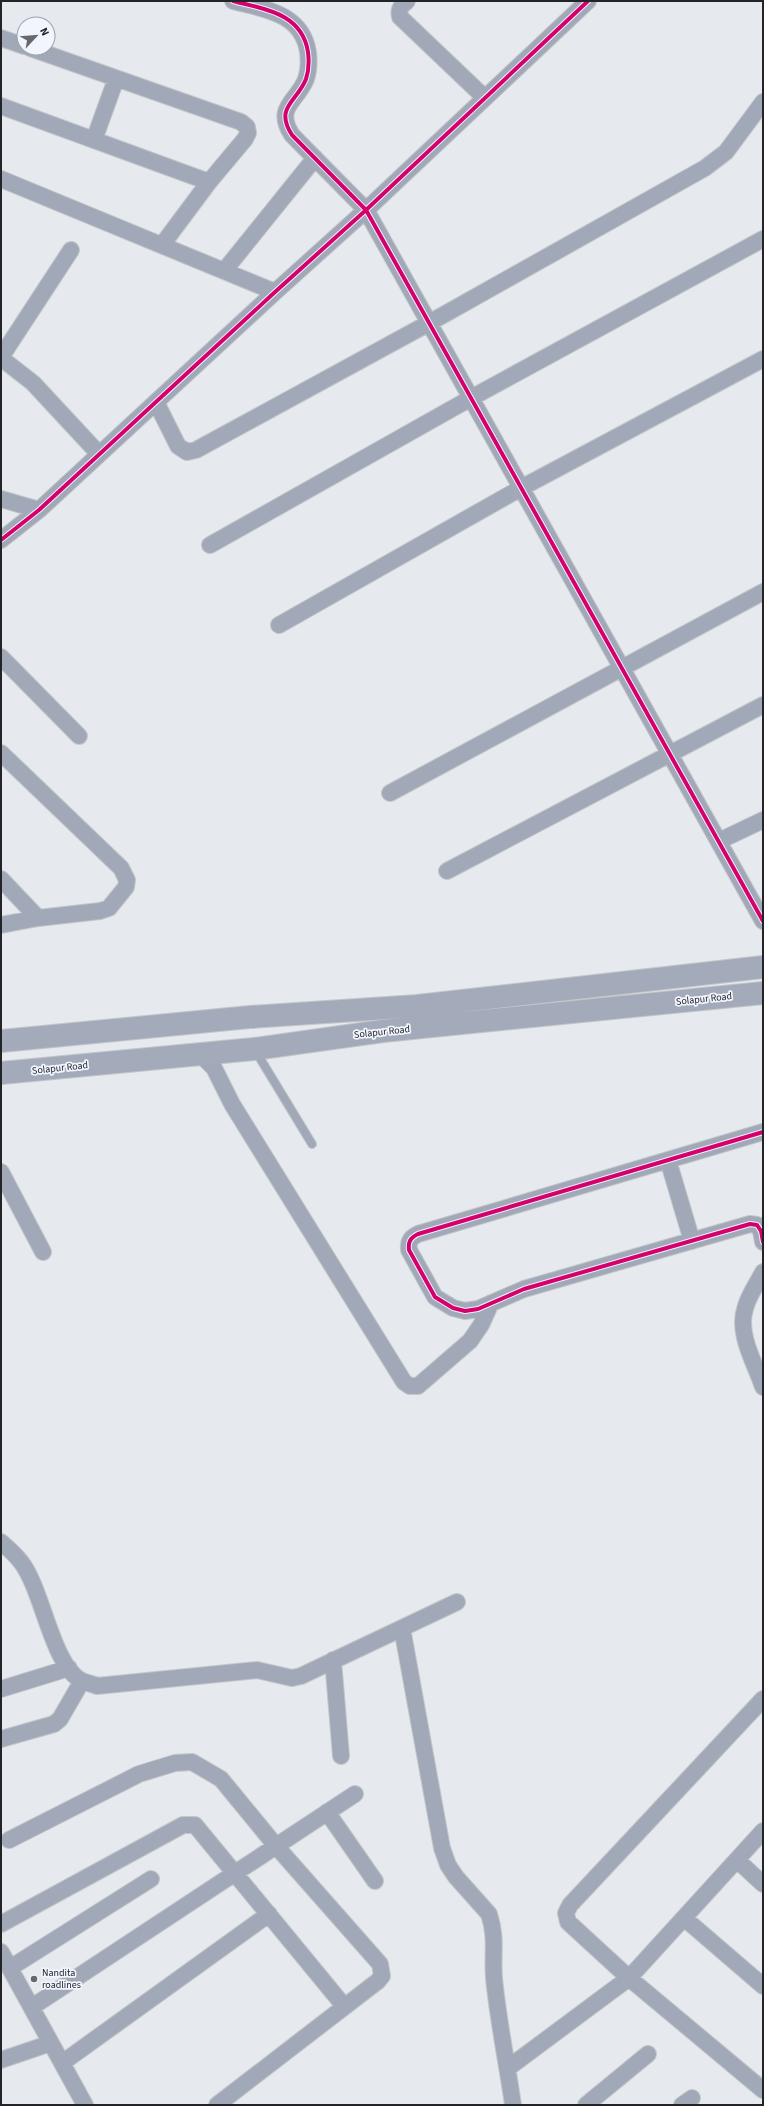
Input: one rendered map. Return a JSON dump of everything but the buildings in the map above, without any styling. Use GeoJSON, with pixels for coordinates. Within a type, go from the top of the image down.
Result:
{"type":"FeatureCollection","features":[{"type":"Feature","properties":{"kind":"main road"},"geometry":{"type":"LineString","coordinates":[[1,1041],[250,1017],[417,1006],[763,967]]}},
{"type":"Feature","properties":{"kind":"main road","name":"Solapur Road"},"geometry":{"type":"LineString","coordinates":[[1,1073],[254,1049],[383,1031],[419,1029],[763,993]]}},
{"type":"Feature","properties":{"kind":"street"},"geometry":{"type":"LineString","coordinates":[[233,1],[258,4],[279,13],[292,21],[301,32],[307,45],[309,61],[306,79],[287,106],[285,116],[286,126],[292,135],[366,210],[763,920]]}},
{"type":"Feature","properties":{"kind":"street"},"geometry":{"type":"LineString","coordinates":[[407,1],[401,6],[399,12],[400,17],[484,97]]}},
{"type":"Feature","properties":{"kind":"street"},"geometry":{"type":"LineString","coordinates":[[1,540],[39,510],[366,210],[484,97],[588,1]]}},
{"type":"Feature","properties":{"kind":"street"},"geometry":{"type":"LineString","coordinates":[[1,38],[16,43]]}},
{"type":"Feature","properties":{"kind":"street"},"geometry":{"type":"LineString","coordinates":[[52,56],[241,122],[247,127],[248,132],[245,139],[209,182],[162,245]]}},
{"type":"Feature","properties":{"kind":"street"},"geometry":{"type":"LineString","coordinates":[[94,140],[116,79]]}},
{"type":"Feature","properties":{"kind":"street"},"geometry":{"type":"LineString","coordinates":[[156,402],[178,446],[187,452],[196,450],[429,323],[705,168],[726,152],[763,102]]}},
{"type":"Feature","properties":{"kind":"street"},"geometry":{"type":"LineString","coordinates":[[1,106],[209,182]]}},
{"type":"Feature","properties":{"kind":"street"},"geometry":{"type":"LineString","coordinates":[[224,271],[315,158]]}},
{"type":"Feature","properties":{"kind":"street"},"geometry":{"type":"LineString","coordinates":[[1,179],[275,292]]}},
{"type":"Feature","properties":{"kind":"street"},"geometry":{"type":"LineString","coordinates":[[210,545],[471,398],[763,239]]}},
{"type":"Feature","properties":{"kind":"street"},"geometry":{"type":"LineString","coordinates":[[71,250],[1,357],[33,383],[99,454]]}},
{"type":"Feature","properties":{"kind":"street"},"geometry":{"type":"LineString","coordinates":[[278,625],[521,488],[763,359]]}},
{"type":"Feature","properties":{"kind":"street"},"geometry":{"type":"LineString","coordinates":[[1,498],[39,510]]}},
{"type":"Feature","properties":{"kind":"street"},"geometry":{"type":"LineString","coordinates":[[390,793],[763,592]]}},
{"type":"Feature","properties":{"kind":"street"},"geometry":{"type":"LineString","coordinates":[[1,657],[79,736]]}},
{"type":"Feature","properties":{"kind":"street"},"geometry":{"type":"LineString","coordinates":[[447,871],[763,705]]}},
{"type":"Feature","properties":{"kind":"street"},"geometry":{"type":"LineString","coordinates":[[1,753],[121,868],[127,880],[126,887],[109,908],[100,911],[38,918],[1,925]]}},
{"type":"Feature","properties":{"kind":"street"},"geometry":{"type":"LineString","coordinates":[[719,841],[763,820]]}},
{"type":"Feature","properties":{"kind":"street"},"geometry":{"type":"LineString","coordinates":[[1,879],[38,918]]}},
{"type":"Feature","properties":{"kind":"street"},"geometry":{"type":"LineString","coordinates":[[200,1054],[214,1068],[232,1104],[404,1382],[410,1386],[418,1386],[465,1346],[502,1298]]}},
{"type":"Feature","properties":{"kind":"street"},"geometry":{"type":"LineString","coordinates":[[763,1132],[465,1220],[412,1237],[408,1243],[409,1250],[435,1297],[443,1303],[465,1311],[478,1309],[502,1298],[750,1224],[756,1225],[761,1231],[763,1242]]}},
{"type":"Feature","properties":{"kind":"street"},"geometry":{"type":"LineString","coordinates":[[668,1160],[692,1241]]}},
{"type":"Feature","properties":{"kind":"street"},"geometry":{"type":"LineString","coordinates":[[1,1172],[43,1252]]}},
{"type":"Feature","properties":{"kind":"street"},"geometry":{"type":"LineString","coordinates":[[763,1272],[745,1307],[743,1318],[744,1333],[763,1387]]}},
{"type":"Feature","properties":{"kind":"street"},"geometry":{"type":"LineString","coordinates":[[1,1542],[21,1562],[34,1586],[63,1661],[82,1681],[97,1686],[257,1670],[292,1678],[457,1602]]}},
{"type":"Feature","properties":{"kind":"street"},"geometry":{"type":"LineString","coordinates":[[402,1628],[442,1848],[448,1865],[488,1914],[492,1924],[495,1937],[494,1978],[513,2105]]}},
{"type":"Feature","properties":{"kind":"street"},"geometry":{"type":"LineString","coordinates":[[333,1660],[341,1756]]}},
{"type":"Feature","properties":{"kind":"street"},"geometry":{"type":"LineString","coordinates":[[1,1689],[69,1668]]}},
{"type":"Feature","properties":{"kind":"street"},"geometry":{"type":"LineString","coordinates":[[1,1739],[54,1724],[60,1719],[82,1681]]}},
{"type":"Feature","properties":{"kind":"street"},"geometry":{"type":"LineString","coordinates":[[763,1699],[570,1905],[566,1913],[568,1922],[629,1978],[763,2090]]}},
{"type":"Feature","properties":{"kind":"street"},"geometry":{"type":"LineString","coordinates":[[9,1840],[139,1774],[175,1763],[192,1762],[221,1779],[276,1846],[380,1964],[382,1976],[217,2105]]}},
{"type":"Feature","properties":{"kind":"street"},"geometry":{"type":"LineString","coordinates":[[32,2007],[355,1794]]}},
{"type":"Feature","properties":{"kind":"street"},"geometry":{"type":"LineString","coordinates":[[327,1812],[375,1881]]}},
{"type":"Feature","properties":{"kind":"street"},"geometry":{"type":"LineString","coordinates":[[1,1924],[183,1825],[189,1824],[199,1828],[344,2006]]}},
{"type":"Feature","properties":{"kind":"street"},"geometry":{"type":"LineString","coordinates":[[508,2068],[629,1978],[763,1831]]}},
{"type":"Feature","properties":{"kind":"street"},"geometry":{"type":"LineString","coordinates":[[737,1860],[763,1884]]}},
{"type":"Feature","properties":{"kind":"street"},"geometry":{"type":"LineString","coordinates":[[10,1968],[151,1879]]}},
{"type":"Feature","properties":{"kind":"street"},"geometry":{"type":"LineString","coordinates":[[62,2063],[269,1914]]}},
{"type":"Feature","properties":{"kind":"street"},"geometry":{"type":"LineString","coordinates":[[684,1918],[763,1986]]}},
{"type":"Feature","properties":{"kind":"street"},"geometry":{"type":"LineString","coordinates":[[1,1952],[85,2105]]}},
{"type":"Feature","properties":{"kind":"street"},"geometry":{"type":"LineString","coordinates":[[1,2060],[51,2043]]}},
{"type":"Feature","properties":{"kind":"street"},"geometry":{"type":"LineString","coordinates":[[586,2105],[648,2054]]}},
{"type":"Feature","properties":{"kind":"lane"},"geometry":{"type":"LineString","coordinates":[[254,1049],[312,1144]]}},
{"type":"Feature","properties":{"kind":"cycle path"},"geometry":{"type":"LineString","coordinates":[[233,1],[269,10],[280,15],[290,21],[298,29],[304,39],[308,52],[307,76],[302,87],[289,105],[285,118],[292,135],[366,210],[763,921]]}},
{"type":"Feature","properties":{"kind":"cycle path"},"geometry":{"type":"LineString","coordinates":[[1,540],[39,510],[366,210],[588,1]]}},
{"type":"Feature","properties":{"kind":"cycle path"},"geometry":{"type":"LineString","coordinates":[[763,1132],[418,1234],[409,1242],[409,1250],[435,1297],[453,1308],[465,1311],[478,1309],[524,1289],[750,1224],[757,1225],[761,1231],[763,1242]]}},
{"type":"Feature","properties":{"kind":"place","name":"Nandita roadlines"},"geometry":{"type":"Point","coordinates":[34,1979]}}]}
